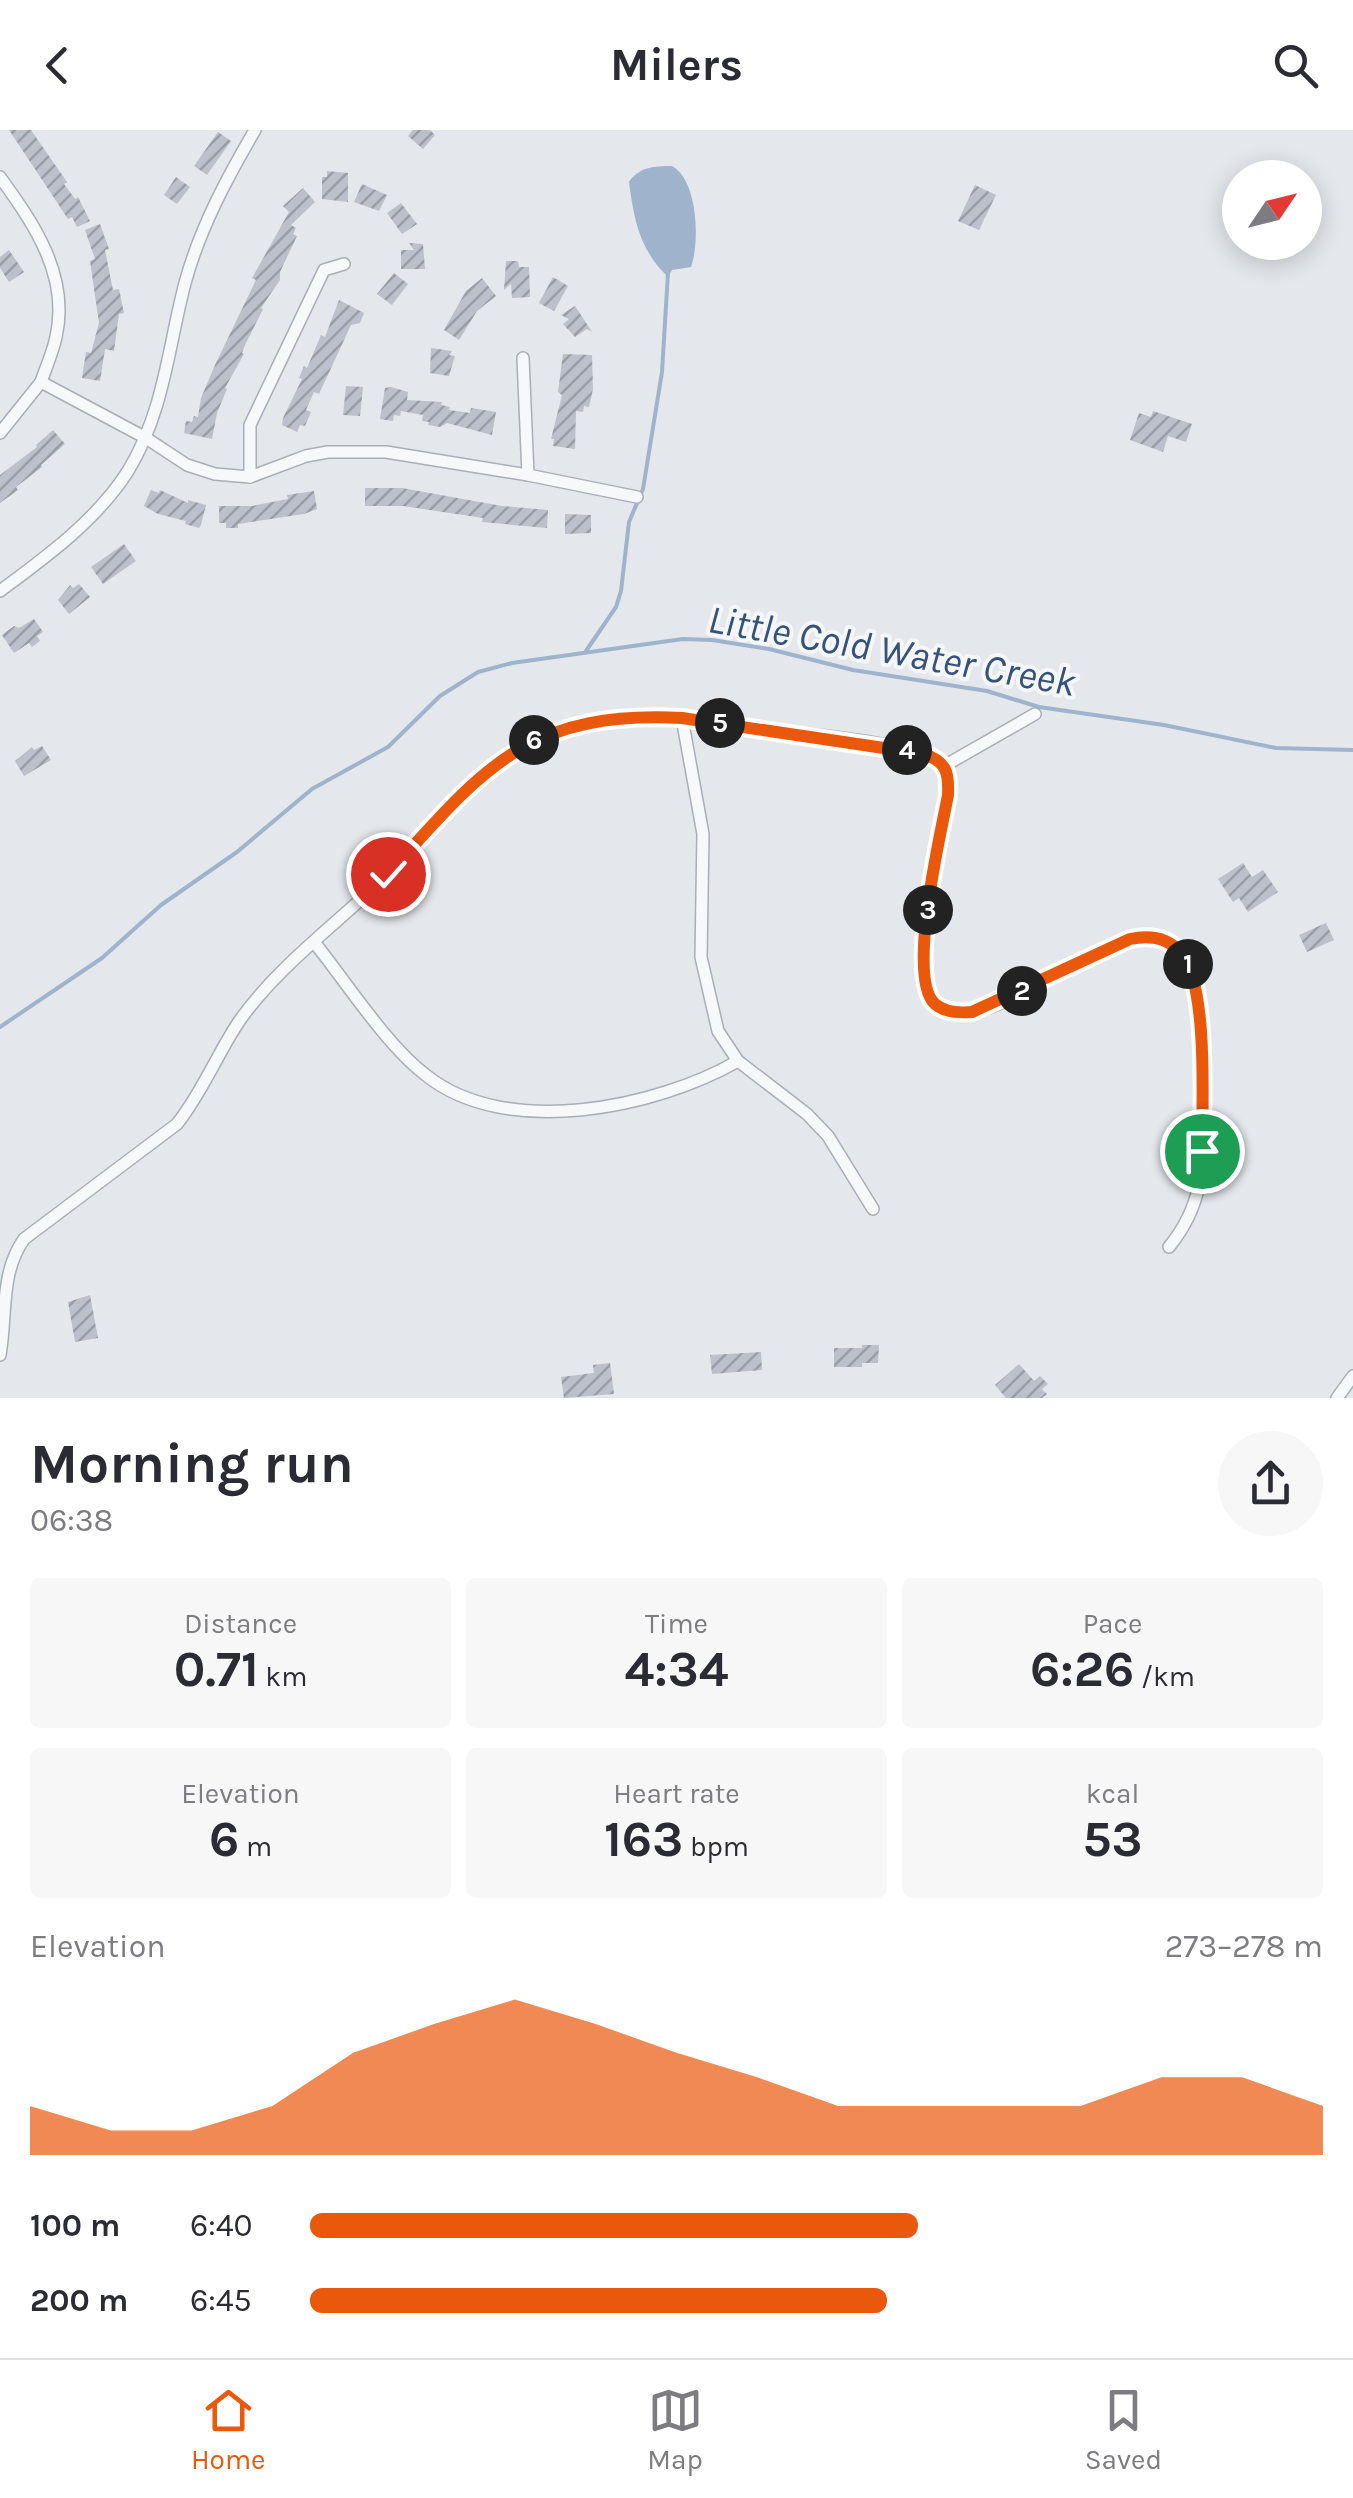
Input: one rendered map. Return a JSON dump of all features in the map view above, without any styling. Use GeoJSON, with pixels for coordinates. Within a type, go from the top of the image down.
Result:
{"type":"FeatureCollection","features":[{"type":"Feature","properties":{"kind":"street"},"geometry":{"type":"LineString","coordinates":[[0,591],[97,510],[126,474],[146,438],[166,377],[193,258],[213,208],[255,130]]}},
{"type":"Feature","properties":{"kind":"street"},"geometry":{"type":"LineString","coordinates":[[0,177],[30,218],[48,253],[59,292],[57,335],[42,382],[0,434]]}},
{"type":"Feature","properties":{"kind":"street"},"geometry":{"type":"LineString","coordinates":[[250,477],[250,425],[324,270],[344,264]]}},
{"type":"Feature","properties":{"kind":"street"},"geometry":{"type":"LineString","coordinates":[[523,358],[528,475]]}},
{"type":"Feature","properties":{"kind":"street"},"geometry":{"type":"LineString","coordinates":[[42,382],[146,438],[186,465],[215,474],[250,477],[306,456],[386,452],[637,497]]}},
{"type":"Feature","properties":{"kind":"street"},"geometry":{"type":"LineString","coordinates":[[944,766],[1035,714]]}},
{"type":"Feature","properties":{"kind":"street"},"geometry":{"type":"LineString","coordinates":[[0,1355],[5,1272],[14,1251],[30,1233],[178,1124],[196,1101],[240,1020],[273,982],[388,874],[483,772],[519,747],[595,721],[650,716],[682,718],[906,750],[937,758],[949,774],[948,795],[930,894],[924,960],[927,992],[936,1005],[953,1012],[972,1012],[1144,936],[1158,938],[1179,950],[1193,974],[1198,1001],[1201,1183],[1194,1208],[1169,1246]]}},
{"type":"Feature","properties":{"kind":"street"},"geometry":{"type":"LineString","coordinates":[[682,718],[703,834],[703,974],[718,1030],[738,1061],[818,1124],[873,1209]]}},
{"type":"Feature","properties":{"kind":"street"},"geometry":{"type":"LineString","coordinates":[[314,942],[406,1058],[441,1087],[470,1101],[554,1112],[594,1108],[708,1078],[738,1061]]}},
{"type":"Feature","properties":{"kind":"street"},"geometry":{"type":"LineString","coordinates":[[1336,1398],[1353,1376]]}},
{"type":"Feature","properties":{"kind":"water"},"geometry":{"type":"Polygon","coordinates":[[[672,166],[681,173],[692,198],[695,243],[691,267],[672,270],[668,277],[640,234],[629,182],[648,168],[672,166]]]}},
{"type":"Feature","properties":{"kind":"building"},"geometry":{"type":"Polygon","coordinates":[[[9,130],[31,130],[90,221],[77,227],[72,217],[68,219],[9,130]]]}},
{"type":"Feature","properties":{"kind":"building"},"geometry":{"type":"Polygon","coordinates":[[[413,130],[430,130],[435,135],[423,149],[408,136],[413,130]]]}},
{"type":"Feature","properties":{"kind":"building"},"geometry":{"type":"Polygon","coordinates":[[[218,132],[231,141],[207,175],[194,166],[218,132]]]}},
{"type":"Feature","properties":{"kind":"building"},"geometry":{"type":"Polygon","coordinates":[[[327,171],[348,173],[348,202],[322,199],[322,177],[327,177],[327,171]]]}},
{"type":"Feature","properties":{"kind":"building"},"geometry":{"type":"Polygon","coordinates":[[[176,177],[190,187],[177,204],[164,195],[176,177]]]}},
{"type":"Feature","properties":{"kind":"building"},"geometry":{"type":"Polygon","coordinates":[[[362,184],[387,195],[379,211],[354,202],[362,184]]]}},
{"type":"Feature","properties":{"kind":"building"},"geometry":{"type":"Polygon","coordinates":[[[975,185],[996,195],[979,230],[958,221],[975,185]]]}},
{"type":"Feature","properties":{"kind":"building"},"geometry":{"type":"Polygon","coordinates":[[[303,188],[315,202],[291,225],[297,236],[280,280],[261,308],[244,354],[225,388],[212,439],[184,433],[186,421],[198,417],[201,398],[256,280],[252,278],[289,212],[283,206],[303,188]]]}},
{"type":"Feature","properties":{"kind":"building"},"geometry":{"type":"Polygon","coordinates":[[[401,203],[417,224],[402,234],[387,213],[401,203]]]}},
{"type":"Feature","properties":{"kind":"building"},"geometry":{"type":"Polygon","coordinates":[[[100,224],[109,249],[105,250],[113,290],[119,289],[124,313],[119,314],[114,351],[105,349],[100,381],[82,378],[86,352],[91,353],[99,323],[90,261],[95,259],[85,230],[100,224]]]}},
{"type":"Feature","properties":{"kind":"building"},"geometry":{"type":"Polygon","coordinates":[[[409,243],[423,244],[425,269],[401,269],[401,250],[414,250],[409,243]]]}},
{"type":"Feature","properties":{"kind":"building"},"geometry":{"type":"Polygon","coordinates":[[[9,250],[24,272],[9,282],[0,268],[0,257],[9,250]]]}},
{"type":"Feature","properties":{"kind":"building"},"geometry":{"type":"Polygon","coordinates":[[[506,261],[518,261],[519,267],[529,267],[530,297],[512,298],[511,284],[504,290],[506,261]]]}},
{"type":"Feature","properties":{"kind":"building"},"geometry":{"type":"Polygon","coordinates":[[[394,273],[408,284],[392,305],[377,294],[394,273]]]}},
{"type":"Feature","properties":{"kind":"building"},"geometry":{"type":"Polygon","coordinates":[[[553,277],[568,286],[554,311],[539,303],[553,277]]]}},
{"type":"Feature","properties":{"kind":"building"},"geometry":{"type":"Polygon","coordinates":[[[482,278],[496,296],[477,311],[459,340],[444,330],[466,291],[482,278]]]}},
{"type":"Feature","properties":{"kind":"building"},"geometry":{"type":"Polygon","coordinates":[[[339,300],[364,313],[360,323],[351,325],[319,394],[314,392],[306,410],[311,412],[305,426],[300,425],[297,432],[282,425],[283,418],[302,379],[299,378],[304,366],[307,368],[321,335],[325,337],[339,300]]]}},
{"type":"Feature","properties":{"kind":"building"},"geometry":{"type":"Polygon","coordinates":[[[575,306],[592,332],[587,329],[575,337],[563,324],[569,319],[561,315],[575,306]]]}},
{"type":"Feature","properties":{"kind":"building"},"geometry":{"type":"Polygon","coordinates":[[[431,348],[452,351],[449,355],[455,356],[449,376],[430,373],[431,348]]]}},
{"type":"Feature","properties":{"kind":"building"},"geometry":{"type":"Polygon","coordinates":[[[563,354],[592,355],[593,389],[589,407],[584,406],[583,412],[576,411],[575,449],[553,446],[551,439],[562,395],[558,392],[563,354]]]}},
{"type":"Feature","properties":{"kind":"building"},"geometry":{"type":"Polygon","coordinates":[[[346,386],[363,387],[360,416],[343,415],[346,386]]]}},
{"type":"Feature","properties":{"kind":"building"},"geometry":{"type":"Polygon","coordinates":[[[385,388],[408,392],[407,400],[442,402],[449,410],[496,412],[492,435],[447,423],[440,427],[428,425],[429,422],[422,421],[423,415],[401,411],[393,421],[380,419],[385,388]]]}},
{"type":"Feature","properties":{"kind":"building"},"geometry":{"type":"Polygon","coordinates":[[[1153,411],[1192,424],[1186,442],[1168,436],[1163,452],[1130,440],[1139,413],[1151,417],[1153,411]]]}},
{"type":"Feature","properties":{"kind":"building"},"geometry":{"type":"Polygon","coordinates":[[[53,430],[65,444],[0,503],[0,475],[53,430]]]}},
{"type":"Feature","properties":{"kind":"building"},"geometry":{"type":"Polygon","coordinates":[[[365,488],[402,488],[548,510],[547,528],[482,522],[483,518],[403,506],[365,506],[365,488]]]}},
{"type":"Feature","properties":{"kind":"building"},"geometry":{"type":"Polygon","coordinates":[[[151,490],[206,505],[199,528],[144,506],[151,490]]]}},
{"type":"Feature","properties":{"kind":"building"},"geometry":{"type":"Polygon","coordinates":[[[314,491],[317,509],[304,514],[238,524],[238,528],[226,528],[226,523],[219,523],[219,506],[252,506],[314,491]]]}},
{"type":"Feature","properties":{"kind":"building"},"geometry":{"type":"Polygon","coordinates":[[[565,514],[591,515],[591,533],[565,534],[565,514]]]}},
{"type":"Feature","properties":{"kind":"building"},"geometry":{"type":"Polygon","coordinates":[[[124,544],[136,561],[103,584],[91,567],[124,544]]]}},
{"type":"Feature","properties":{"kind":"building"},"geometry":{"type":"Polygon","coordinates":[[[79,584],[90,597],[69,614],[58,600],[70,585],[73,588],[79,584]]]}},
{"type":"Feature","properties":{"kind":"building"},"geometry":{"type":"Polygon","coordinates":[[[34,619],[43,632],[37,636],[40,641],[14,653],[2,635],[34,619]]]}},
{"type":"Feature","properties":{"kind":"building"},"geometry":{"type":"Polygon","coordinates":[[[42,746],[51,760],[24,776],[15,761],[32,747],[34,750],[42,746]]]}},
{"type":"Feature","properties":{"kind":"building"},"geometry":{"type":"Polygon","coordinates":[[[1243,863],[1252,877],[1263,870],[1278,892],[1248,912],[1239,898],[1233,902],[1218,879],[1243,863]]]}},
{"type":"Feature","properties":{"kind":"building"},"geometry":{"type":"Polygon","coordinates":[[[1326,923],[1334,940],[1307,952],[1299,935],[1326,923]]]}},
{"type":"Feature","properties":{"kind":"building"},"geometry":{"type":"Polygon","coordinates":[[[90,1295],[98,1338],[75,1342],[68,1302],[90,1295]]]}},
{"type":"Feature","properties":{"kind":"building"},"geometry":{"type":"Polygon","coordinates":[[[879,1345],[878,1363],[834,1367],[834,1348],[879,1345]]]}},
{"type":"Feature","properties":{"kind":"building"},"geometry":{"type":"Polygon","coordinates":[[[761,1352],[762,1370],[712,1374],[710,1355],[761,1352]]]}},
{"type":"Feature","properties":{"kind":"building"},"geometry":{"type":"Polygon","coordinates":[[[610,1363],[614,1394],[564,1398],[561,1377],[594,1373],[593,1365],[610,1363]]]}},
{"type":"Feature","properties":{"kind":"building"},"geometry":{"type":"Polygon","coordinates":[[[1019,1364],[1034,1381],[1040,1376],[1048,1384],[1042,1389],[1047,1394],[1042,1398],[1006,1398],[995,1385],[1019,1364]]]}},
{"type":"Feature","properties":{"kind":"waterway"},"geometry":{"type":"LineString","coordinates":[[586,651],[616,607],[621,591],[629,522],[643,489],[662,372],[668,273]]}},
{"type":"Feature","properties":{"kind":"waterway","name":"Little Cold Water Creek"},"geometry":{"type":"LineString","coordinates":[[0,1027],[102,958],[161,905],[237,852],[312,789],[388,747],[440,696],[478,672],[512,663],[683,639],[712,640],[769,649],[853,670],[987,691],[1039,707],[1164,725],[1276,748],[1353,750]]}},
{"type":"Feature","properties":{"kind":"route"},"geometry":{"type":"LineString","coordinates":[[388,874],[483,772],[519,747],[595,721],[650,716],[682,718],[768,728],[937,758],[949,774],[926,926],[927,992],[936,1005],[953,1012],[972,1012],[1130,939],[1144,936],[1167,942],[1185,958],[1193,974],[1198,1001],[1202,1151]]}}]}
